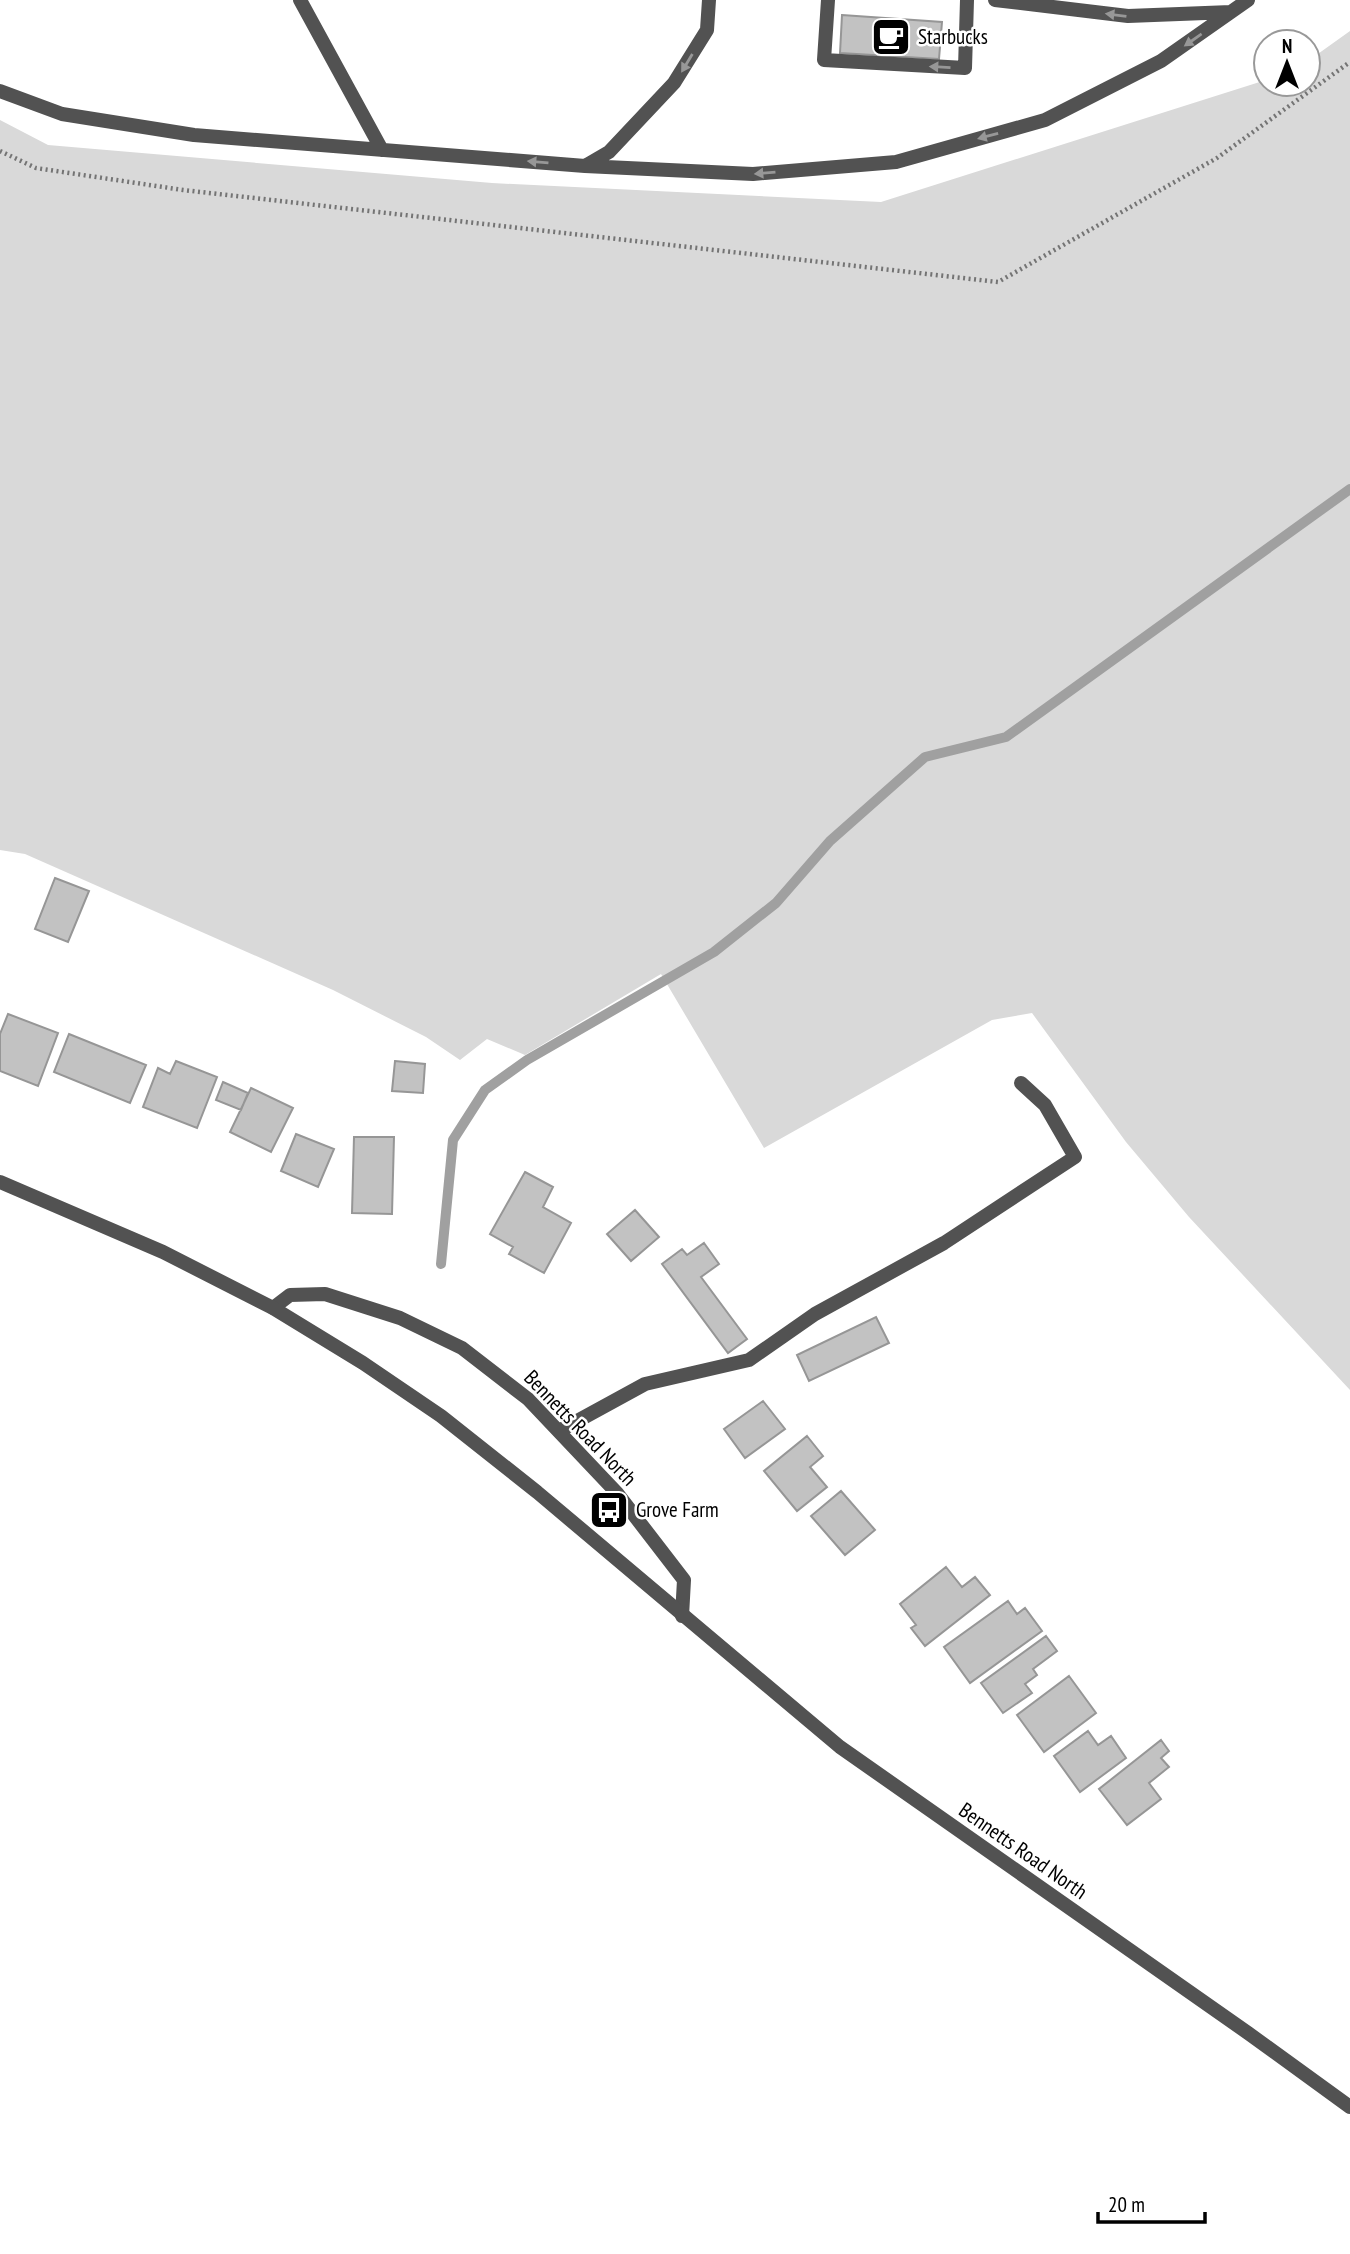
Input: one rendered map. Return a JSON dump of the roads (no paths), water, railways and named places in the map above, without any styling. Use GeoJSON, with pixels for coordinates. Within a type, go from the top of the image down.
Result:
{"type":"FeatureCollection","features":[{"type":"Feature","properties":{"kind":"street"},"geometry":{"type":"LineString","coordinates":[[300,0],[382,150]]}},
{"type":"Feature","properties":{"kind":"street"},"geometry":{"type":"LineString","coordinates":[[585,166],[608,152],[674,83],[706,30],[709,0]]}},
{"type":"Feature","properties":{"kind":"street"},"geometry":{"type":"LineString","coordinates":[[828,0],[824,60],[965,68],[967,0]]}},
{"type":"Feature","properties":{"kind":"street"},"geometry":{"type":"LineString","coordinates":[[995,0],[1128,16],[1233,12]]}},
{"type":"Feature","properties":{"kind":"street"},"geometry":{"type":"LineString","coordinates":[[0,91],[62,114],[194,135],[585,166],[753,173],[896,162],[1045,120],[1161,61],[1248,0]]}},
{"type":"Feature","properties":{"kind":"street"},"geometry":{"type":"LineString","coordinates":[[559,1431],[645,1384],[749,1360],[815,1314],[944,1243],[1075,1157],[1045,1105],[1021,1083]]}},
{"type":"Feature","properties":{"kind":"street","name":"Bennetts Road North"},"geometry":{"type":"LineString","coordinates":[[0,1182],[163,1252],[273,1308],[363,1363],[440,1416],[537,1492],[840,1748],[1350,2107]]}},
{"type":"Feature","properties":{"kind":"street","name":"Bennetts Road North"},"geometry":{"type":"LineString","coordinates":[[273,1308],[290,1295],[325,1294],[400,1318],[462,1348],[528,1399],[617,1493],[684,1580],[682,1616]]}},
{"type":"Feature","properties":{"kind":"waterway"},"geometry":{"type":"LineString","coordinates":[[441,1264],[453,1140],[485,1090],[527,1060],[714,952],[776,903],[830,841],[925,757],[1006,737],[1350,489]]}},
{"type":"Feature","properties":{"kind":"place","name":"Starbucks"},"geometry":{"type":"Point","coordinates":[891,37]}},
{"type":"Feature","properties":{"kind":"place","name":"Grove Farm"},"geometry":{"type":"Point","coordinates":[609,1510]}}]}
